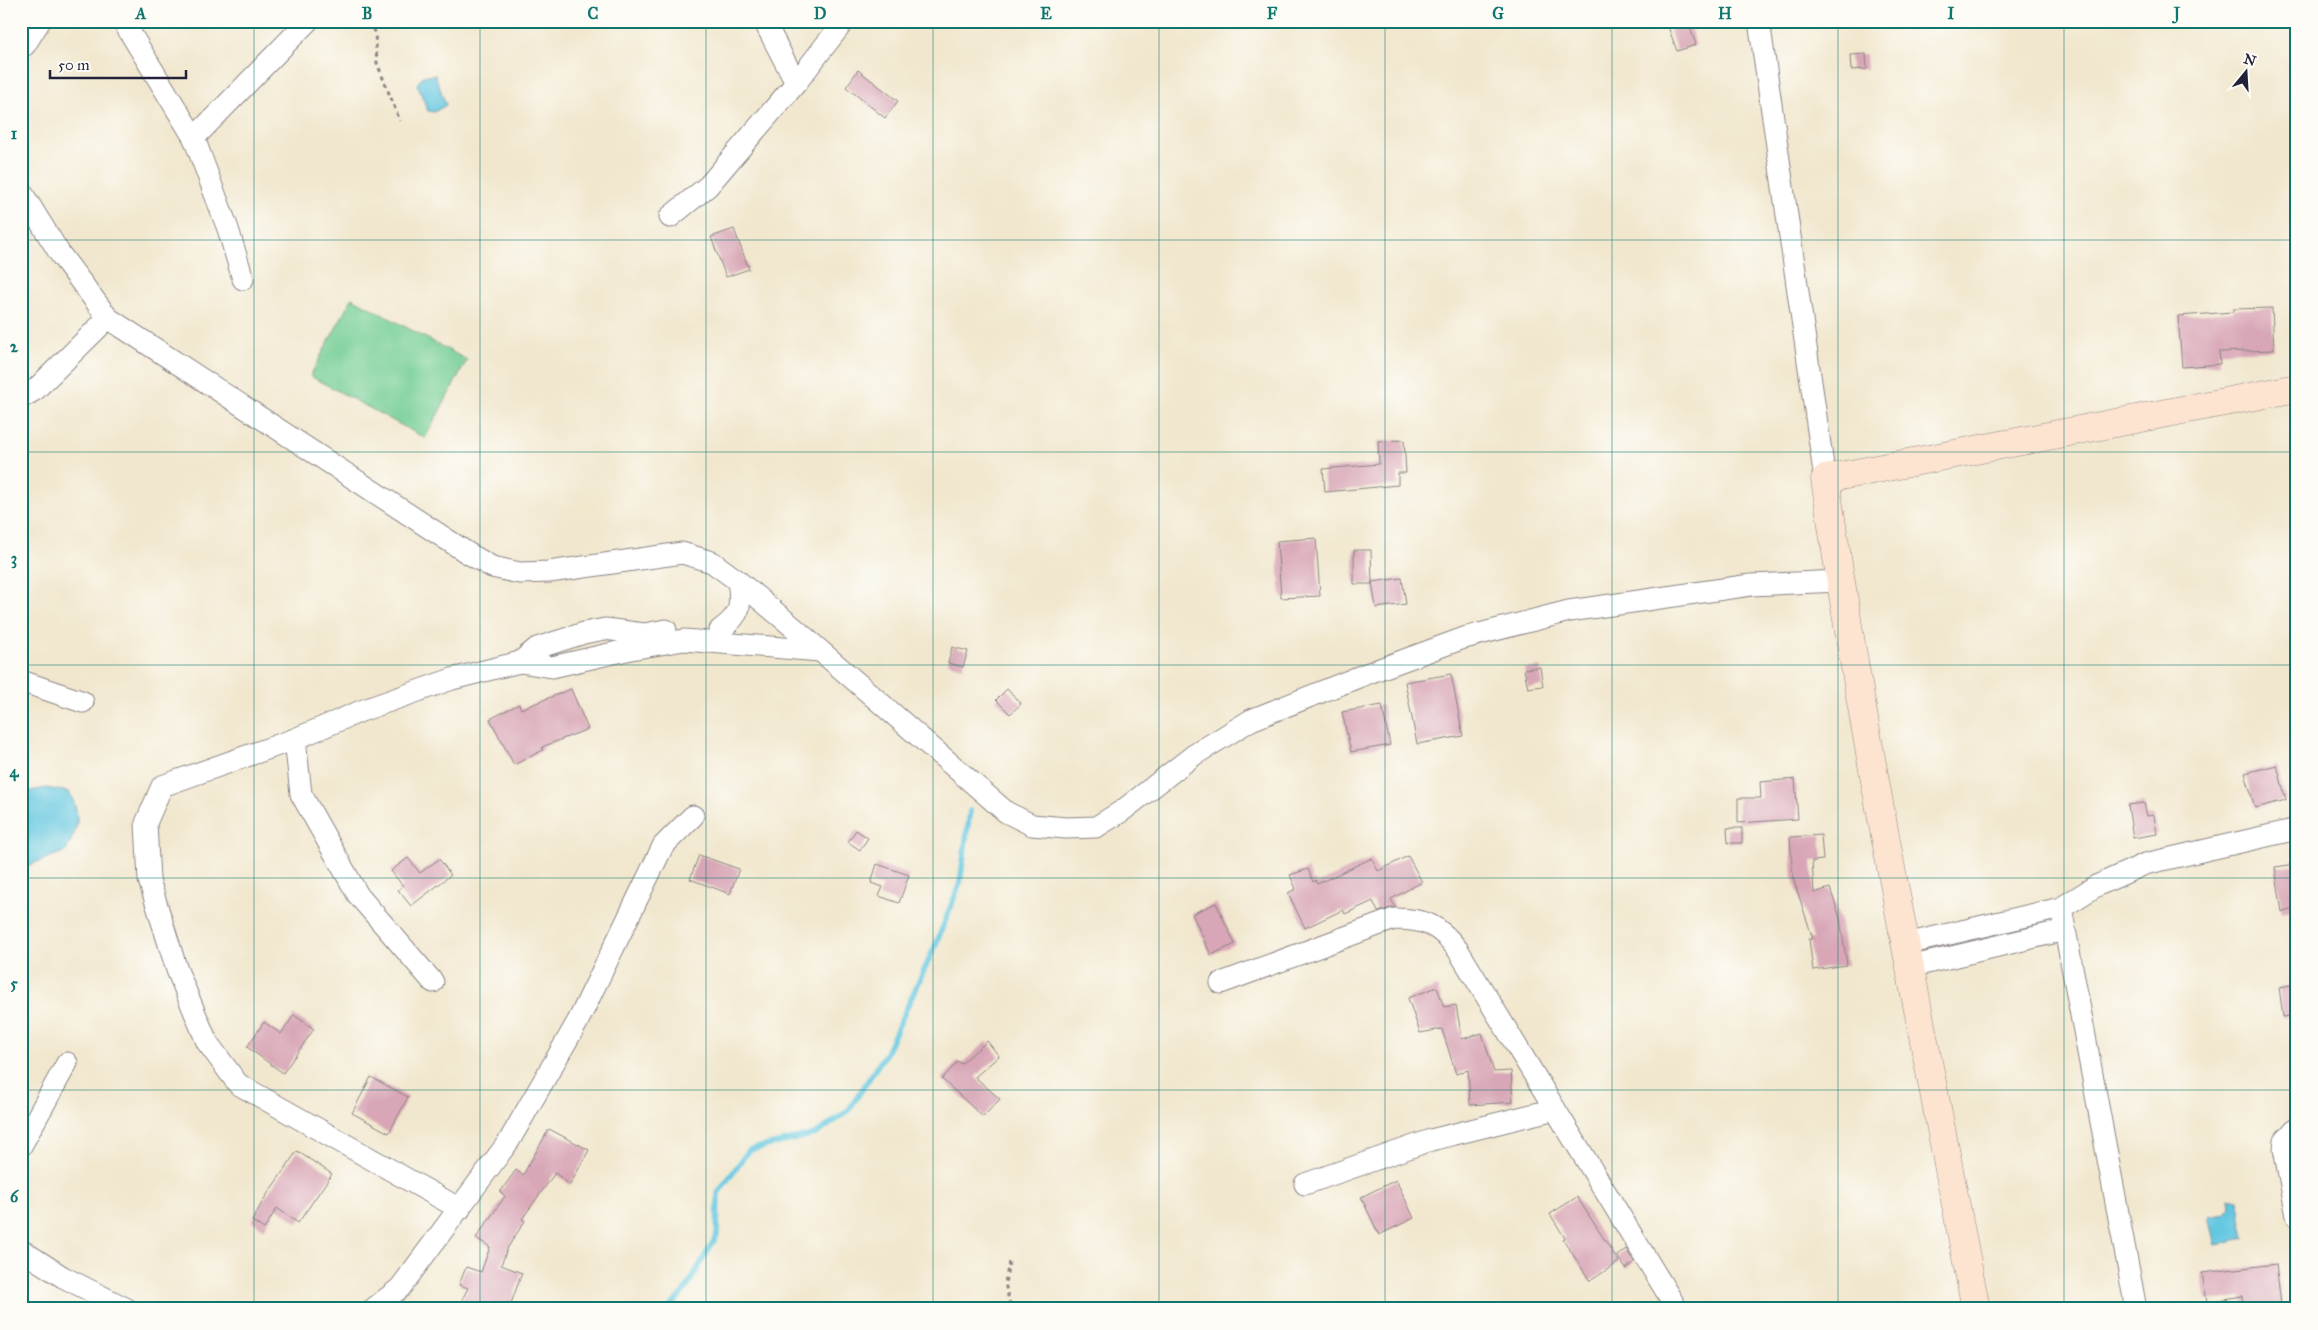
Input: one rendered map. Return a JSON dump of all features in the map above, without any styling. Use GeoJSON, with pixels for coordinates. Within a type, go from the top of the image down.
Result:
{"type":"FeatureCollection","features":[{"type":"Feature","properties":{"kind":"street"},"geometry":{"type":"LineString","coordinates":[[25,45],[40,21]]}},
{"type":"Feature","properties":{"kind":"street"},"geometry":{"type":"LineString","coordinates":[[123,21],[194,138],[228,229],[243,278]]}},
{"type":"Feature","properties":{"kind":"street"},"geometry":{"type":"LineString","coordinates":[[194,138],[308,21]]}},
{"type":"Feature","properties":{"kind":"street"},"geometry":{"type":"LineString","coordinates":[[764,21],[796,83]]}},
{"type":"Feature","properties":{"kind":"street"},"geometry":{"type":"LineString","coordinates":[[670,217],[708,186],[796,83],[844,21]]}},
{"type":"Feature","properties":{"kind":"street"},"geometry":{"type":"LineString","coordinates":[[1759,21],[1840,581],[1908,955],[1976,1309]]}},
{"type":"Feature","properties":{"kind":"street"},"geometry":{"type":"LineString","coordinates":[[21,191],[60,254],[108,318],[458,547],[492,567],[520,573],[549,572],[682,553],[712,562],[793,627],[1006,812],[1032,825],[1066,828],[1096,827],[1122,811],[1194,755],[1251,720],[1366,674],[1464,638],[1569,610],[1751,585],[1840,581]]}},
{"type":"Feature","properties":{"kind":"street"},"geometry":{"type":"LineString","coordinates":[[21,398],[35,390],[108,318]]}},
{"type":"Feature","properties":{"kind":"street"},"geometry":{"type":"LineString","coordinates":[[1825,479],[2297,388]]}},
{"type":"Feature","properties":{"kind":"street"},"geometry":{"type":"LineString","coordinates":[[720,630],[732,622],[739,610],[741,598],[738,581]]}},
{"type":"Feature","properties":{"kind":"street"},"geometry":{"type":"LineString","coordinates":[[520,662],[537,648],[584,633],[605,629],[644,634],[677,628],[720,630],[770,637],[793,627]]}},
{"type":"Feature","properties":{"kind":"street"},"geometry":{"type":"LineString","coordinates":[[460,1210],[238,1084],[207,1042],[177,970],[149,880],[146,823],[162,786],[295,740],[361,711],[452,679],[520,662],[552,667],[622,650],[684,640],[820,651]]}},
{"type":"Feature","properties":{"kind":"street"},"geometry":{"type":"LineString","coordinates":[[21,681],[83,702]]}},
{"type":"Feature","properties":{"kind":"street"},"geometry":{"type":"LineString","coordinates":[[295,740],[301,794],[358,896],[433,982]]}},
{"type":"Feature","properties":{"kind":"street"},"geometry":{"type":"LineString","coordinates":[[373,1309],[400,1288],[460,1210],[509,1141],[578,1021],[663,846],[693,816]]}},
{"type":"Feature","properties":{"kind":"street"},"geometry":{"type":"LineString","coordinates":[[1908,955],[2061,908],[2096,886],[2145,864],[2297,829]]}},
{"type":"Feature","properties":{"kind":"street"},"geometry":{"type":"LineString","coordinates":[[2061,908],[2136,1309]]}},
{"type":"Feature","properties":{"kind":"street"},"geometry":{"type":"LineString","coordinates":[[1221,983],[1394,919],[1413,919],[1431,924],[1446,935],[1458,950],[1677,1309]]}},
{"type":"Feature","properties":{"kind":"street"},"geometry":{"type":"LineString","coordinates":[[1908,955],[2065,930]]}},
{"type":"Feature","properties":{"kind":"street"},"geometry":{"type":"LineString","coordinates":[[21,1146],[67,1063]]}},
{"type":"Feature","properties":{"kind":"street"},"geometry":{"type":"LineString","coordinates":[[1305,1184],[1431,1140],[1555,1109]]}},
{"type":"Feature","properties":{"kind":"street"},"geometry":{"type":"LineString","coordinates":[[2297,1127],[2285,1140],[2284,1149],[2297,1216]]}},
{"type":"Feature","properties":{"kind":"street"},"geometry":{"type":"LineString","coordinates":[[21,1250],[63,1277],[127,1309]]}},
{"type":"Feature","properties":{"kind":"path"},"geometry":{"type":"LineString","coordinates":[[372,21],[375,33],[377,63],[400,121]]}},
{"type":"Feature","properties":{"kind":"path"},"geometry":{"type":"LineString","coordinates":[[1009,1262],[1005,1283],[1011,1309]]}},
{"type":"Feature","properties":{"kind":"green space"},"geometry":{"type":"Polygon","coordinates":[[[352,298],[467,360],[425,438],[310,376],[352,298]]]}},
{"type":"Feature","properties":{"kind":"water"},"geometry":{"type":"Polygon","coordinates":[[[435,75],[446,105],[434,112],[428,111],[417,84],[423,76],[435,75]]]}},
{"type":"Feature","properties":{"kind":"water"},"geometry":{"type":"Polygon","coordinates":[[[46,788],[69,792],[76,808],[76,828],[66,851],[27,866],[21,866],[21,793],[46,788]]]}},
{"type":"Feature","properties":{"kind":"water"},"geometry":{"type":"Polygon","coordinates":[[[2229,1199],[2237,1199],[2245,1239],[2216,1245],[2209,1217],[2226,1214],[2230,1207],[2229,1199]]]}},
{"type":"Feature","properties":{"kind":"building"},"geometry":{"type":"Polygon","coordinates":[[[1666,21],[1688,21],[1696,45],[1677,51],[1666,21]]]}},
{"type":"Feature","properties":{"kind":"building"},"geometry":{"type":"Polygon","coordinates":[[[1866,54],[1867,69],[1851,70],[1850,55],[1866,54]]]}},
{"type":"Feature","properties":{"kind":"building"},"geometry":{"type":"Polygon","coordinates":[[[858,70],[898,101],[885,118],[846,87],[858,70]]]}},
{"type":"Feature","properties":{"kind":"building"},"geometry":{"type":"Polygon","coordinates":[[[734,229],[749,269],[726,277],[711,237],[734,229]]]}},
{"type":"Feature","properties":{"kind":"building"},"geometry":{"type":"Polygon","coordinates":[[[2272,308],[2274,350],[2219,352],[2220,364],[2182,367],[2178,316],[2233,312],[2233,309],[2272,308]]]}},
{"type":"Feature","properties":{"kind":"building"},"geometry":{"type":"Polygon","coordinates":[[[1404,440],[1406,473],[1398,473],[1398,485],[1325,492],[1323,469],[1379,464],[1378,441],[1404,440]]]}},
{"type":"Feature","properties":{"kind":"building"},"geometry":{"type":"Polygon","coordinates":[[[1316,538],[1320,596],[1281,598],[1277,541],[1316,538]]]}},
{"type":"Feature","properties":{"kind":"building"},"geometry":{"type":"Polygon","coordinates":[[[1354,550],[1371,550],[1372,584],[1354,584],[1354,550]]]}},
{"type":"Feature","properties":{"kind":"building"},"geometry":{"type":"Polygon","coordinates":[[[1402,578],[1406,604],[1376,608],[1372,582],[1402,578]]]}},
{"type":"Feature","properties":{"kind":"building"},"geometry":{"type":"Polygon","coordinates":[[[952,647],[968,651],[963,667],[948,663],[952,647]]]}},
{"type":"Feature","properties":{"kind":"building"},"geometry":{"type":"Polygon","coordinates":[[[1540,667],[1543,686],[1528,688],[1524,669],[1540,667]]]}},
{"type":"Feature","properties":{"kind":"building"},"geometry":{"type":"Polygon","coordinates":[[[1451,674],[1463,736],[1417,744],[1405,682],[1451,674]]]}},
{"type":"Feature","properties":{"kind":"building"},"geometry":{"type":"Polygon","coordinates":[[[571,689],[588,729],[542,747],[543,750],[514,765],[490,719],[519,704],[521,709],[571,689]]]}},
{"type":"Feature","properties":{"kind":"building"},"geometry":{"type":"Polygon","coordinates":[[[1007,689],[1021,704],[1010,714],[996,700],[1007,689]]]}},
{"type":"Feature","properties":{"kind":"building"},"geometry":{"type":"Polygon","coordinates":[[[1382,705],[1390,745],[1351,752],[1342,712],[1382,705]]]}},
{"type":"Feature","properties":{"kind":"building"},"geometry":{"type":"Polygon","coordinates":[[[2277,765],[2286,800],[2255,808],[2245,773],[2277,765]]]}},
{"type":"Feature","properties":{"kind":"building"},"geometry":{"type":"Polygon","coordinates":[[[1795,779],[1798,819],[1738,823],[1738,798],[1761,798],[1760,782],[1795,779]]]}},
{"type":"Feature","properties":{"kind":"building"},"geometry":{"type":"Polygon","coordinates":[[[2144,803],[2147,816],[2154,815],[2157,834],[2133,838],[2128,805],[2144,803]]]}},
{"type":"Feature","properties":{"kind":"building"},"geometry":{"type":"Polygon","coordinates":[[[1727,828],[1742,828],[1742,843],[1728,843],[1727,828]]]}},
{"type":"Feature","properties":{"kind":"building"},"geometry":{"type":"Polygon","coordinates":[[[856,830],[868,838],[860,850],[848,842],[856,830]]]}},
{"type":"Feature","properties":{"kind":"building"},"geometry":{"type":"Polygon","coordinates":[[[1821,835],[1823,860],[1812,861],[1814,893],[1830,888],[1840,918],[1847,965],[1813,970],[1809,939],[1813,939],[1793,878],[1790,837],[1821,835]]]}},
{"type":"Feature","properties":{"kind":"building"},"geometry":{"type":"Polygon","coordinates":[[[699,855],[739,869],[730,894],[690,879],[699,855]]]}},
{"type":"Feature","properties":{"kind":"building"},"geometry":{"type":"Polygon","coordinates":[[[1408,856],[1422,882],[1391,899],[1395,907],[1378,912],[1373,901],[1345,914],[1343,910],[1305,928],[1288,893],[1296,889],[1290,875],[1308,869],[1313,882],[1315,880],[1317,884],[1372,858],[1378,871],[1408,856]]]}},
{"type":"Feature","properties":{"kind":"building"},"geometry":{"type":"Polygon","coordinates":[[[408,858],[420,873],[439,859],[451,875],[411,906],[398,890],[403,886],[391,871],[408,858]]]}},
{"type":"Feature","properties":{"kind":"building"},"geometry":{"type":"Polygon","coordinates":[[[877,864],[909,875],[899,903],[879,896],[883,887],[871,883],[877,864]]]}},
{"type":"Feature","properties":{"kind":"building"},"geometry":{"type":"Polygon","coordinates":[[[2297,864],[2297,909],[2282,912],[2275,867],[2297,864]]]}},
{"type":"Feature","properties":{"kind":"building"},"geometry":{"type":"Polygon","coordinates":[[[1216,903],[1235,944],[1211,955],[1192,914],[1216,903]]]}},
{"type":"Feature","properties":{"kind":"building"},"geometry":{"type":"Polygon","coordinates":[[[2297,984],[2297,1015],[2283,1017],[2279,987],[2297,984]]]}},
{"type":"Feature","properties":{"kind":"building"},"geometry":{"type":"Polygon","coordinates":[[[1437,987],[1444,1007],[1456,1005],[1462,1039],[1482,1033],[1494,1072],[1511,1071],[1513,1102],[1470,1105],[1468,1070],[1456,1074],[1442,1029],[1420,1033],[1408,998],[1437,987]]]}},
{"type":"Feature","properties":{"kind":"building"},"geometry":{"type":"Polygon","coordinates":[[[294,1015],[314,1029],[283,1073],[247,1047],[264,1022],[281,1034],[294,1015]]]}},
{"type":"Feature","properties":{"kind":"building"},"geometry":{"type":"Polygon","coordinates":[[[987,1041],[999,1056],[975,1077],[1000,1099],[983,1117],[942,1079],[958,1061],[961,1064],[987,1041]]]}},
{"type":"Feature","properties":{"kind":"building"},"geometry":{"type":"Polygon","coordinates":[[[371,1077],[408,1097],[389,1133],[352,1113],[371,1077]]]}},
{"type":"Feature","properties":{"kind":"building"},"geometry":{"type":"Polygon","coordinates":[[[549,1129],[589,1150],[570,1185],[555,1173],[522,1219],[525,1221],[508,1247],[501,1265],[522,1273],[509,1309],[457,1309],[468,1288],[459,1285],[466,1267],[481,1272],[490,1247],[476,1238],[505,1196],[500,1192],[516,1170],[523,1175],[549,1129]]]}},
{"type":"Feature","properties":{"kind":"building"},"geometry":{"type":"Polygon","coordinates":[[[297,1151],[332,1174],[298,1223],[277,1208],[264,1229],[252,1221],[264,1199],[297,1151]]]}},
{"type":"Feature","properties":{"kind":"building"},"geometry":{"type":"Polygon","coordinates":[[[1396,1180],[1414,1218],[1379,1235],[1361,1197],[1396,1180]]]}},
{"type":"Feature","properties":{"kind":"building"},"geometry":{"type":"Polygon","coordinates":[[[1577,1197],[1619,1262],[1590,1281],[1563,1239],[1565,1238],[1550,1214],[1577,1197]]]}},
{"type":"Feature","properties":{"kind":"building"},"geometry":{"type":"Polygon","coordinates":[[[1626,1249],[1634,1262],[1626,1269],[1617,1256],[1626,1249]]]}},
{"type":"Feature","properties":{"kind":"building"},"geometry":{"type":"Polygon","coordinates":[[[2276,1264],[2281,1305],[2256,1308],[2256,1304],[2243,1306],[2242,1296],[2207,1302],[2202,1273],[2276,1264]]]}},
{"type":"Feature","properties":{"kind":"waterway"},"geometry":{"type":"LineString","coordinates":[[669,1309],[686,1289],[717,1235],[718,1193],[749,1150],[816,1134],[848,1111],[886,1053],[936,944],[960,883],[970,811]]}}]}
